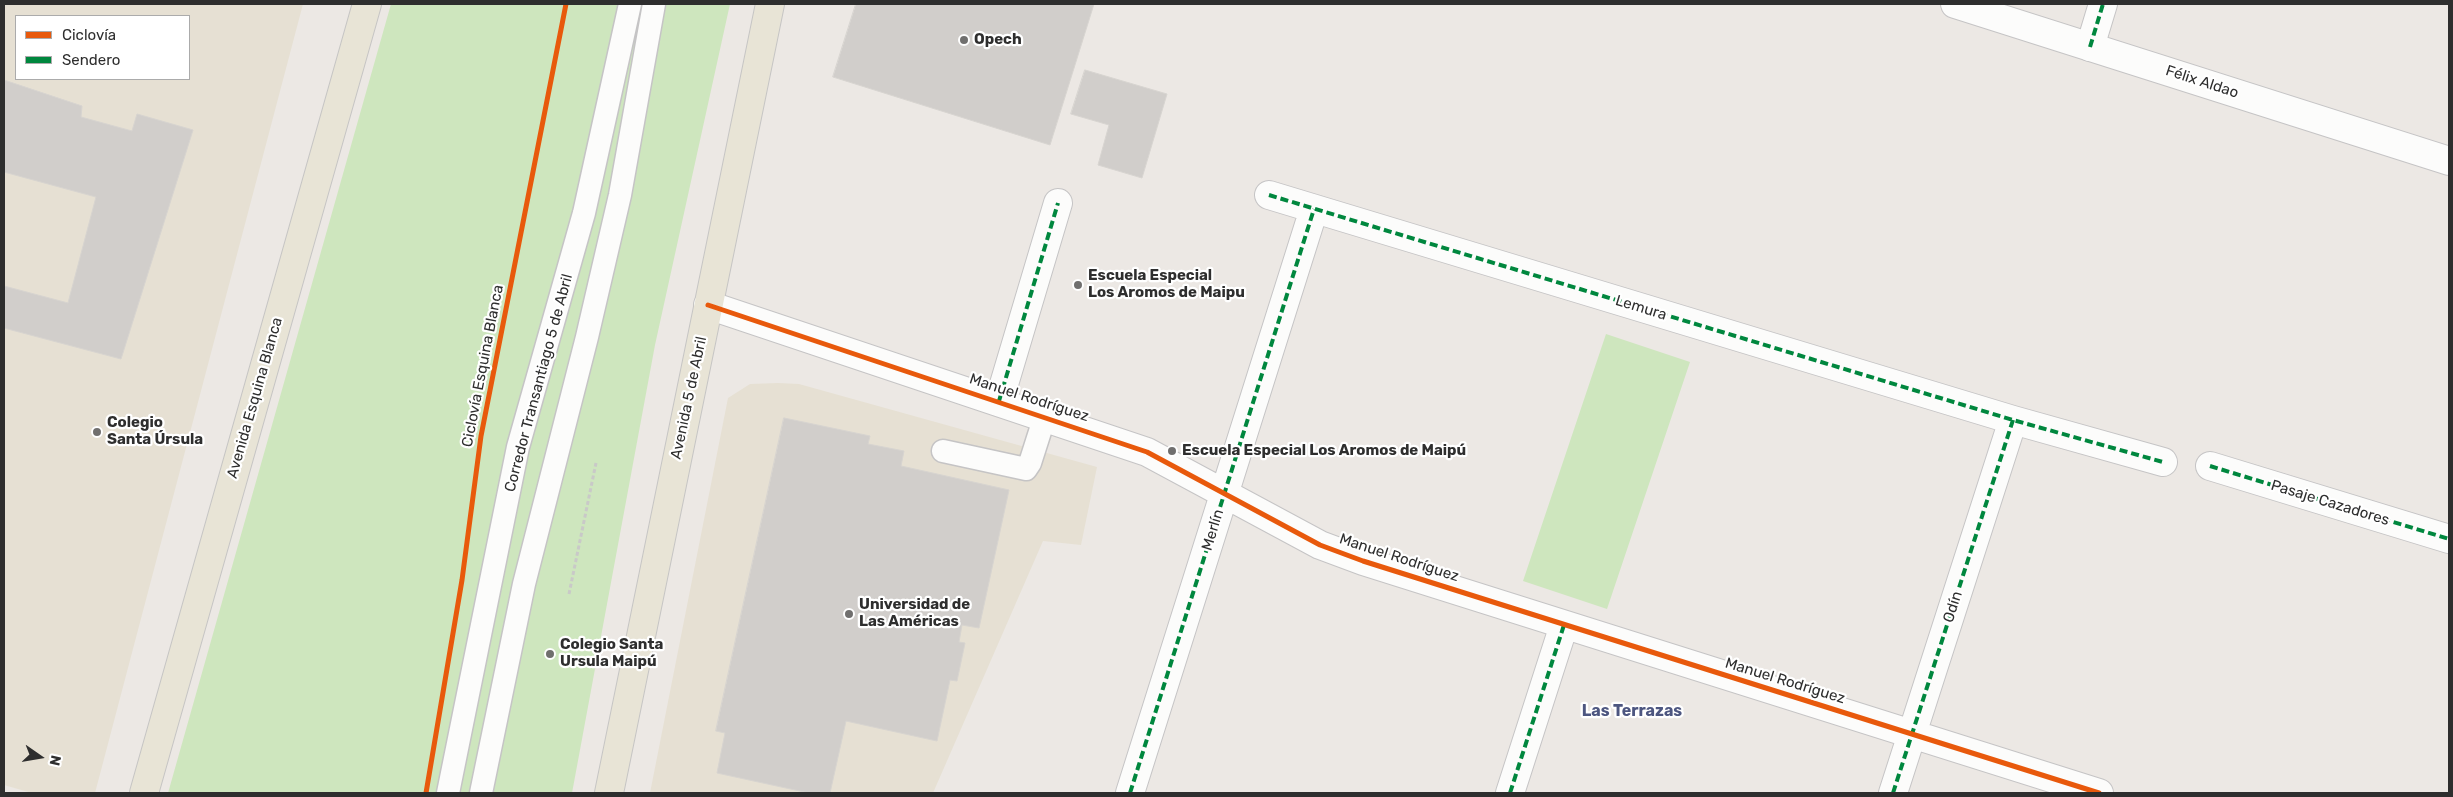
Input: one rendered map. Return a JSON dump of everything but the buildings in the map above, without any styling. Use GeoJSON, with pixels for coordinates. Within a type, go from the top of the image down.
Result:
{"type":"FeatureCollection","features":[{"type":"Feature","properties":{"kind":"main road","name":"Avenida Esquina Blanca"},"geometry":{"type":"LineString","coordinates":[[144,793],[366,4]]}},
{"type":"Feature","properties":{"kind":"main road","name":"Avenida 5 de Abril"},"geometry":{"type":"LineString","coordinates":[[609,793],[770,4]]}},
{"type":"Feature","properties":{"kind":"street","name":"Félix Aldao"},"geometry":{"type":"LineString","coordinates":[[1955,4],[2449,161]]}},
{"type":"Feature","properties":{"kind":"street"},"geometry":{"type":"LineString","coordinates":[[2090,47],[2103,4]]}},
{"type":"Feature","properties":{"kind":"street","name":"Lemura"},"geometry":{"type":"LineString","coordinates":[[1268,195],[2013,420]]}},
{"type":"Feature","properties":{"kind":"street"},"geometry":{"type":"LineString","coordinates":[[999,401],[1058,203]]}},
{"type":"Feature","properties":{"kind":"street","name":"Merlín"},"geometry":{"type":"LineString","coordinates":[[1130,793],[1314,209]]}},
{"type":"Feature","properties":{"kind":"street","name":"Manuel Rodríguez"},"geometry":{"type":"LineString","coordinates":[[708,305],[1148,452],[1320,545],[1564,625],[2100,793]]}},
{"type":"Feature","properties":{"kind":"street"},"geometry":{"type":"LineString","coordinates":[[2013,420],[2163,462]]}},
{"type":"Feature","properties":{"kind":"street","name":"Odín"},"geometry":{"type":"LineString","coordinates":[[1894,793],[2013,420]]}},
{"type":"Feature","properties":{"kind":"street","name":"Pasaje Cazadores"},"geometry":{"type":"LineString","coordinates":[[2210,466],[2449,540]]}},
{"type":"Feature","properties":{"kind":"street"},"geometry":{"type":"LineString","coordinates":[[1510,793],[1564,625]]}},
{"type":"Feature","properties":{"kind":"lane","name":"Corredor Transantiago 5 de Abril"},"geometry":{"type":"LineString","coordinates":[[448,793],[518,447],[584,213],[630,4]]}},
{"type":"Feature","properties":{"kind":"lane"},"geometry":{"type":"LineString","coordinates":[[481,793],[524,584],[587,337],[620,195],[654,4]]}},
{"type":"Feature","properties":{"kind":"lane"},"geometry":{"type":"LineString","coordinates":[[943,451],[1026,469],[1030,463],[1044,416]]}},
{"type":"Feature","properties":{"kind":"path"},"geometry":{"type":"LineString","coordinates":[[569,594],[596,463]]}},
{"type":"Feature","properties":{"kind":"shaded area","name":"Colegio Santa Úrsula"},"geometry":{"type":"Polygon","coordinates":[[[4,4],[303,4],[95,793],[32,793],[4,785],[4,4]]]}},
{"type":"Feature","properties":{"kind":"shaded area","name":"Universidad de Las Américas"},"geometry":{"type":"Polygon","coordinates":[[[750,384],[799,384],[1097,467],[1081,545],[1043,541],[933,793],[650,793],[728,398],[750,384]]]}},
{"type":"Feature","properties":{"kind":"green space"},"geometry":{"type":"Polygon","coordinates":[[[391,4],[730,4],[655,345],[572,793],[168,793],[391,4]]]}},
{"type":"Feature","properties":{"kind":"green space"},"geometry":{"type":"Polygon","coordinates":[[[1606,334],[1690,362],[1607,609],[1523,581],[1606,334]]]}},
{"type":"Feature","properties":{"kind":"marked path"},"geometry":{"type":"LineString","coordinates":[[2090,47],[2103,4]]}},
{"type":"Feature","properties":{"kind":"marked path"},"geometry":{"type":"LineString","coordinates":[[1269,195],[2013,420],[2163,462]]}},
{"type":"Feature","properties":{"kind":"marked path"},"geometry":{"type":"LineString","coordinates":[[999,401],[1058,203]]}},
{"type":"Feature","properties":{"kind":"marked path"},"geometry":{"type":"LineString","coordinates":[[1130,793],[1314,209]]}},
{"type":"Feature","properties":{"kind":"marked path"},"geometry":{"type":"LineString","coordinates":[[1893,793],[2013,420]]}},
{"type":"Feature","properties":{"kind":"marked path"},"geometry":{"type":"LineString","coordinates":[[2210,466],[2449,539]]}},
{"type":"Feature","properties":{"kind":"marked path"},"geometry":{"type":"LineString","coordinates":[[1510,793],[1564,625]]}},
{"type":"Feature","properties":{"kind":"cycle path","name":"Ciclovía Esquina Blanca"},"geometry":{"type":"LineString","coordinates":[[426,793],[462,580],[481,436],[566,4]]}},
{"type":"Feature","properties":{"kind":"cycle path"},"geometry":{"type":"LineString","coordinates":[[708,305],[1147,452],[1320,545],[1363,561],[2099,793]]}},
{"type":"Feature","properties":{"kind":"place","name":"Opech"},"geometry":{"type":"Point","coordinates":[964,40]}},
{"type":"Feature","properties":{"kind":"place","name":"Escuela Especial Los Aromos de Maipu"},"geometry":{"type":"Point","coordinates":[1078,285]}},
{"type":"Feature","properties":{"kind":"place","name":"Colegio Santa Úrsula"},"geometry":{"type":"Point","coordinates":[97,432]}},
{"type":"Feature","properties":{"kind":"place","name":"Escuela Especial Los Aromos de Maipú"},"geometry":{"type":"Point","coordinates":[1172,451]}},
{"type":"Feature","properties":{"kind":"place","name":"Universidad de Las Américas"},"geometry":{"type":"Point","coordinates":[849,614]}},
{"type":"Feature","properties":{"kind":"place","name":"Colegio Santa Ursula Maipú"},"geometry":{"type":"Point","coordinates":[550,654]}},
{"type":"Feature","properties":{"kind":"district","name":"Las Terrazas"},"geometry":{"type":"Point","coordinates":[1632,711]}}]}
